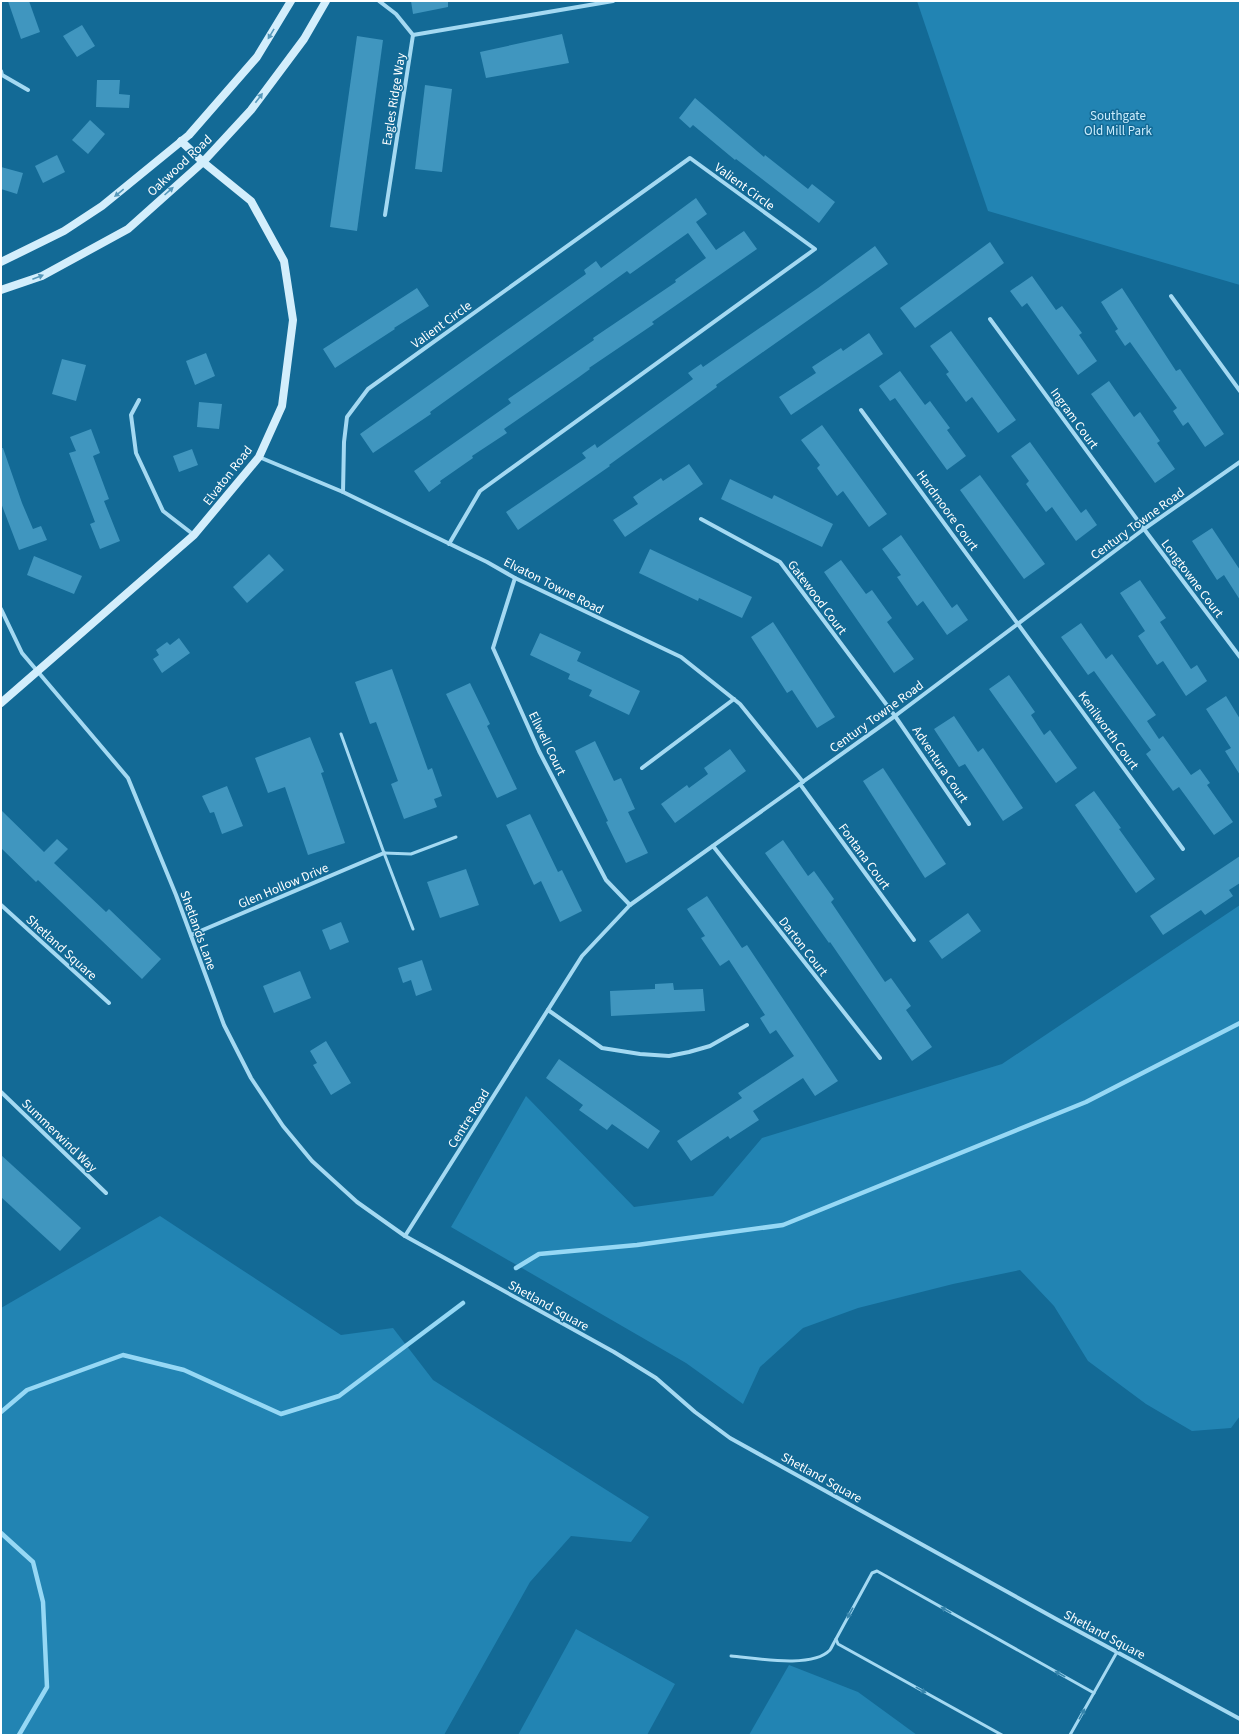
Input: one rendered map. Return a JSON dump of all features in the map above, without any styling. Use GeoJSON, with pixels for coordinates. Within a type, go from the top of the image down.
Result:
{"type":"FeatureCollection","features":[{"type":"Feature","properties":{"kind":"street","name":"Oakwood Road"},"geometry":{"type":"LineString","coordinates":[[1,262],[64,231],[102,206],[189,134],[257,57],[291,1]]}},
{"type":"Feature","properties":{"kind":"street","name":"Oakwood Road"},"geometry":{"type":"LineString","coordinates":[[1,290],[42,276],[128,229],[203,162],[251,110],[304,39],[326,1]]}},
{"type":"Feature","properties":{"kind":"street"},"geometry":{"type":"LineString","coordinates":[[379,1],[396,14],[413,35],[613,1]]}},
{"type":"Feature","properties":{"kind":"street","name":"Eagles Ridge Way"},"geometry":{"type":"LineString","coordinates":[[385,215],[413,35]]}},
{"type":"Feature","properties":{"kind":"street"},"geometry":{"type":"LineString","coordinates":[[1,71],[2,74],[28,90]]}},
{"type":"Feature","properties":{"kind":"street","name":"Elvaton Road"},"geometry":{"type":"LineString","coordinates":[[1,703],[194,535],[259,457],[282,406],[293,320],[284,261],[251,201],[203,162],[181,141]]}},
{"type":"Feature","properties":{"kind":"street","name":"Valient Circle"},"geometry":{"type":"LineString","coordinates":[[343,492],[344,442],[347,416],[368,389],[690,158],[815,249],[480,491],[450,544]]}},
{"type":"Feature","properties":{"kind":"street"},"geometry":{"type":"LineString","coordinates":[[1171,296],[1240,391]]}},
{"type":"Feature","properties":{"kind":"street","name":"Ingram Court"},"geometry":{"type":"LineString","coordinates":[[990,319],[1144,529]]}},
{"type":"Feature","properties":{"kind":"street"},"geometry":{"type":"LineString","coordinates":[[139,400],[131,415],[136,453],[163,511],[194,535]]}},
{"type":"Feature","properties":{"kind":"street","name":"Hardmoore Court"},"geometry":{"type":"LineString","coordinates":[[861,410],[1018,623]]}},
{"type":"Feature","properties":{"kind":"street","name":"Elvaton Towne Road"},"geometry":{"type":"LineString","coordinates":[[259,457],[343,492],[487,562],[515,578],[681,657],[740,704],[802,783]]}},
{"type":"Feature","properties":{"kind":"street","name":"Century Towne Road"},"geometry":{"type":"LineString","coordinates":[[548,1010],[582,956],[630,905],[896,716],[1144,529],[1240,462]]}},
{"type":"Feature","properties":{"kind":"street","name":"Gatewood Court"},"geometry":{"type":"LineString","coordinates":[[701,519],[780,562],[896,716]]}},
{"type":"Feature","properties":{"kind":"street","name":"Longtowne Court"},"geometry":{"type":"LineString","coordinates":[[1144,529],[1240,657]]}},
{"type":"Feature","properties":{"kind":"street","name":"Ellwell Court"},"geometry":{"type":"LineString","coordinates":[[515,578],[493,648],[539,751],[606,880],[630,905]]}},
{"type":"Feature","properties":{"kind":"street","name":"Shetlands Lane"},"geometry":{"type":"LineString","coordinates":[[1,609],[22,653],[128,778],[176,895],[224,1025],[251,1078],[283,1126],[312,1161],[357,1202],[405,1236]]}},
{"type":"Feature","properties":{"kind":"street","name":"Kenilworth Court"},"geometry":{"type":"LineString","coordinates":[[1018,623],[1183,849]]}},
{"type":"Feature","properties":{"kind":"street"},"geometry":{"type":"LineString","coordinates":[[642,768],[734,699]]}},
{"type":"Feature","properties":{"kind":"street","name":"Adventura Court"},"geometry":{"type":"LineString","coordinates":[[896,716],[969,824]]}},
{"type":"Feature","properties":{"kind":"street","name":"Fontana Court"},"geometry":{"type":"LineString","coordinates":[[802,783],[914,940]]}},
{"type":"Feature","properties":{"kind":"street","name":"Darton Court"},"geometry":{"type":"LineString","coordinates":[[713,846],[880,1058]]}},
{"type":"Feature","properties":{"kind":"street","name":"Glen Hollow Drive"},"geometry":{"type":"LineString","coordinates":[[191,935],[384,853]]}},
{"type":"Feature","properties":{"kind":"street","name":"Shetland Square"},"geometry":{"type":"LineString","coordinates":[[1,905],[109,1003]]}},
{"type":"Feature","properties":{"kind":"street"},"geometry":{"type":"LineString","coordinates":[[548,1010],[602,1048],[640,1054],[669,1056],[689,1052],[710,1046],[747,1024]]}},
{"type":"Feature","properties":{"kind":"street","name":"Centre Road"},"geometry":{"type":"LineString","coordinates":[[405,1236],[548,1010]]}},
{"type":"Feature","properties":{"kind":"street","name":"Summerwind Way"},"geometry":{"type":"LineString","coordinates":[[1,1092],[106,1193]]}},
{"type":"Feature","properties":{"kind":"street","name":"Shetland Square"},"geometry":{"type":"LineString","coordinates":[[405,1236],[614,1352],[656,1378],[695,1412],[730,1438],[1117,1652],[1240,1718]]}},
{"type":"Feature","properties":{"kind":"lane"},"geometry":{"type":"LineString","coordinates":[[341,734],[413,928]]}},
{"type":"Feature","properties":{"kind":"lane"},"geometry":{"type":"LineString","coordinates":[[384,853],[411,854],[456,837]]}},
{"type":"Feature","properties":{"kind":"lane"},"geometry":{"type":"LineString","coordinates":[[731,1656],[795,1661],[810,1660],[823,1655],[830,1649],[836,1639],[872,1573],[877,1571],[1094,1693]]}},
{"type":"Feature","properties":{"kind":"lane"},"geometry":{"type":"LineString","coordinates":[[836,1639],[838,1644],[1002,1735]]}},
{"type":"Feature","properties":{"kind":"lane"},"geometry":{"type":"LineString","coordinates":[[1070,1735],[1117,1652]]}},
{"type":"Feature","properties":{"kind":"green space","name":"Southgate Old Mill Park"},"geometry":{"type":"Polygon","coordinates":[[[917,1],[1240,1],[1240,285],[988,211],[917,1]]]}},
{"type":"Feature","properties":{"kind":"green space"},"geometry":{"type":"Polygon","coordinates":[[[1240,905],[1240,1416],[1231,1428],[1192,1431],[1146,1404],[1088,1361],[1054,1306],[1020,1270],[953,1284],[858,1308],[803,1328],[760,1367],[743,1404],[686,1363],[451,1227],[526,1096],[634,1207],[713,1196],[762,1138],[1002,1064],[1240,905]]]}},
{"type":"Feature","properties":{"kind":"green space"},"geometry":{"type":"Polygon","coordinates":[[[160,1216],[341,1335],[393,1328],[433,1380],[649,1517],[631,1542],[571,1536],[530,1582],[444,1735],[1,1735],[1,1308],[160,1216]]]}},
{"type":"Feature","properties":{"kind":"green space"},"geometry":{"type":"Polygon","coordinates":[[[576,1629],[675,1684],[647,1735],[518,1735],[576,1629]]]}},
{"type":"Feature","properties":{"kind":"green space"},"geometry":{"type":"Polygon","coordinates":[[[789,1665],[858,1692],[917,1735],[749,1735],[789,1665]]]}},
{"type":"Feature","properties":{"kind":"building"},"geometry":{"type":"Polygon","coordinates":[[[8,1],[29,1],[40,32],[21,39],[8,1]]]}},
{"type":"Feature","properties":{"kind":"building"},"geometry":{"type":"Polygon","coordinates":[[[411,1],[448,1],[448,7],[413,14],[411,1]]]}},
{"type":"Feature","properties":{"kind":"building"},"geometry":{"type":"Polygon","coordinates":[[[82,25],[95,46],[77,57],[63,36],[82,25]]]}},
{"type":"Feature","properties":{"kind":"building"},"geometry":{"type":"Polygon","coordinates":[[[562,34],[569,63],[486,78],[480,52],[562,34]]]}},
{"type":"Feature","properties":{"kind":"building"},"geometry":{"type":"Polygon","coordinates":[[[357,36],[383,40],[357,231],[330,227],[357,36]]]}},
{"type":"Feature","properties":{"kind":"building"},"geometry":{"type":"Polygon","coordinates":[[[97,80],[120,80],[119,94],[130,95],[129,108],[96,107],[97,80]]]}},
{"type":"Feature","properties":{"kind":"building"},"geometry":{"type":"Polygon","coordinates":[[[425,85],[452,89],[442,172],[415,169],[425,85]]]}},
{"type":"Feature","properties":{"kind":"building"},"geometry":{"type":"Polygon","coordinates":[[[695,98],[764,157],[765,155],[808,189],[812,184],[835,202],[819,223],[736,159],[735,160],[693,125],[690,128],[679,118],[695,98]]]}},
{"type":"Feature","properties":{"kind":"building"},"geometry":{"type":"Polygon","coordinates":[[[90,120],[105,134],[88,154],[72,140],[90,120]]]}},
{"type":"Feature","properties":{"kind":"building"},"geometry":{"type":"Polygon","coordinates":[[[57,155],[65,172],[43,183],[35,166],[57,155]]]}},
{"type":"Feature","properties":{"kind":"building"},"geometry":{"type":"Polygon","coordinates":[[[1,167],[23,173],[17,194],[1,189],[1,167]]]}},
{"type":"Feature","properties":{"kind":"building"},"geometry":{"type":"Polygon","coordinates":[[[696,198],[707,214],[696,222],[716,250],[744,231],[757,249],[652,322],[654,324],[589,368],[590,369],[579,377],[504,429],[507,433],[472,456],[473,458],[440,481],[441,483],[429,492],[414,471],[511,403],[508,399],[594,340],[593,338],[676,282],[675,280],[706,258],[688,233],[630,274],[627,271],[430,412],[431,414],[373,453],[360,434],[586,274],[584,270],[596,261],[601,268],[696,198]]]}},
{"type":"Feature","properties":{"kind":"building"},"geometry":{"type":"Polygon","coordinates":[[[990,242],[1004,263],[915,328],[900,308],[990,242]]]}},
{"type":"Feature","properties":{"kind":"building"},"geometry":{"type":"Polygon","coordinates":[[[875,246],[888,264],[716,385],[717,387],[609,465],[610,466],[518,530],[506,512],[586,458],[582,453],[595,444],[597,448],[693,379],[688,373],[701,364],[703,367],[818,288],[875,246]]]}},
{"type":"Feature","properties":{"kind":"building"},"geometry":{"type":"Polygon","coordinates":[[[1032,276],[1056,310],[1062,306],[1082,333],[1079,335],[1097,361],[1078,375],[1027,303],[1022,307],[1010,291],[1032,276]]]}},
{"type":"Feature","properties":{"kind":"building"},"geometry":{"type":"Polygon","coordinates":[[[417,288],[429,306],[335,368],[323,349],[417,288]]]}},
{"type":"Feature","properties":{"kind":"building"},"geometry":{"type":"Polygon","coordinates":[[[1122,288],[1176,371],[1180,369],[1224,434],[1205,447],[1188,422],[1183,426],[1173,411],[1177,408],[1130,342],[1125,346],[1115,331],[1118,329],[1101,302],[1122,288]]]}},
{"type":"Feature","properties":{"kind":"building"},"geometry":{"type":"Polygon","coordinates":[[[951,331],[1016,420],[998,433],[972,397],[966,402],[946,374],[949,372],[930,346],[951,331]]]}},
{"type":"Feature","properties":{"kind":"building"},"geometry":{"type":"Polygon","coordinates":[[[869,333],[883,354],[791,415],[779,397],[816,373],[812,367],[841,348],[843,351],[869,333]]]}},
{"type":"Feature","properties":{"kind":"building"},"geometry":{"type":"Polygon","coordinates":[[[206,353],[215,376],[195,385],[186,361],[206,353]]]}},
{"type":"Feature","properties":{"kind":"building"},"geometry":{"type":"Polygon","coordinates":[[[62,359],[86,365],[76,401],[52,394],[62,359]]]}},
{"type":"Feature","properties":{"kind":"building"},"geometry":{"type":"Polygon","coordinates":[[[900,371],[925,405],[930,401],[950,428],[947,430],[966,456],[947,470],[895,398],[890,401],[879,386],[900,371]]]}},
{"type":"Feature","properties":{"kind":"building"},"geometry":{"type":"Polygon","coordinates":[[[1109,381],[1134,417],[1140,412],[1160,441],[1157,443],[1175,469],[1155,483],[1091,394],[1109,381]]]}},
{"type":"Feature","properties":{"kind":"building"},"geometry":{"type":"Polygon","coordinates":[[[199,402],[222,404],[219,429],[197,427],[199,402]]]}},
{"type":"Feature","properties":{"kind":"building"},"geometry":{"type":"Polygon","coordinates":[[[822,425],[887,514],[869,527],[843,491],[837,496],[817,468],[820,465],[801,440],[822,425]]]}},
{"type":"Feature","properties":{"kind":"building"},"geometry":{"type":"Polygon","coordinates":[[[91,429],[100,453],[93,456],[109,499],[104,501],[120,541],[100,549],[90,524],[95,522],[69,453],[76,451],[70,437],[91,429]]]}},
{"type":"Feature","properties":{"kind":"building"},"geometry":{"type":"Polygon","coordinates":[[[1030,442],[1081,513],[1086,509],[1097,525],[1076,541],[1052,507],[1046,512],[1026,484],[1029,481],[1011,456],[1030,442]]]}},
{"type":"Feature","properties":{"kind":"building"},"geometry":{"type":"Polygon","coordinates":[[[1,448],[3,448],[22,503],[33,529],[41,526],[47,540],[19,550],[1,503],[1,448]]]}},
{"type":"Feature","properties":{"kind":"building"},"geometry":{"type":"Polygon","coordinates":[[[192,449],[198,465],[179,472],[173,456],[192,449]]]}},
{"type":"Feature","properties":{"kind":"building"},"geometry":{"type":"Polygon","coordinates":[[[689,464],[703,484],[625,537],[613,520],[638,504],[633,497],[661,478],[663,481],[689,464]]]}},
{"type":"Feature","properties":{"kind":"building"},"geometry":{"type":"Polygon","coordinates":[[[980,475],[1045,564],[1024,579],[960,490],[980,475]]]}},
{"type":"Feature","properties":{"kind":"building"},"geometry":{"type":"Polygon","coordinates":[[[730,479],[772,499],[774,495],[833,524],[822,547],[721,499],[730,479]]]}},
{"type":"Feature","properties":{"kind":"building"},"geometry":{"type":"Polygon","coordinates":[[[1212,528],[1240,570],[1240,600],[1224,575],[1217,580],[1192,541],[1212,528]]]}},
{"type":"Feature","properties":{"kind":"building"},"geometry":{"type":"Polygon","coordinates":[[[901,535],[952,608],[957,604],[968,620],[947,635],[923,601],[917,606],[897,577],[901,575],[882,549],[901,535]]]}},
{"type":"Feature","properties":{"kind":"building"},"geometry":{"type":"Polygon","coordinates":[[[650,549],[752,597],[742,618],[699,598],[698,601],[639,573],[650,549]]]}},
{"type":"Feature","properties":{"kind":"building"},"geometry":{"type":"Polygon","coordinates":[[[269,554],[284,570],[247,603],[233,587],[269,554]]]}},
{"type":"Feature","properties":{"kind":"building"},"geometry":{"type":"Polygon","coordinates":[[[34,556],[82,576],[74,594],[27,575],[34,556]]]}},
{"type":"Feature","properties":{"kind":"building"},"geometry":{"type":"Polygon","coordinates":[[[841,560],[866,594],[872,590],[892,618],[887,622],[914,659],[894,673],[824,572],[841,560]]]}},
{"type":"Feature","properties":{"kind":"building"},"geometry":{"type":"Polygon","coordinates":[[[1140,580],[1166,618],[1160,622],[1191,669],[1197,665],[1207,681],[1186,696],[1163,661],[1157,665],[1138,636],[1145,631],[1120,593],[1140,580]]]}},
{"type":"Feature","properties":{"kind":"building"},"geometry":{"type":"Polygon","coordinates":[[[773,622],[835,717],[817,728],[792,690],[787,693],[751,637],[773,622]]]}},
{"type":"Feature","properties":{"kind":"building"},"geometry":{"type":"Polygon","coordinates":[[[1081,623],[1106,659],[1112,654],[1156,715],[1147,721],[1159,739],[1163,736],[1191,775],[1200,769],[1210,783],[1207,785],[1233,822],[1214,835],[1179,787],[1173,791],[1146,754],[1151,750],[1094,671],[1088,675],[1061,637],[1081,623]]]}},
{"type":"Feature","properties":{"kind":"building"},"geometry":{"type":"Polygon","coordinates":[[[540,633],[581,652],[577,661],[640,691],[629,715],[589,696],[592,690],[568,679],[570,674],[530,655],[540,633]]]}},
{"type":"Feature","properties":{"kind":"building"},"geometry":{"type":"Polygon","coordinates":[[[179,638],[190,653],[162,673],[153,659],[159,655],[156,650],[167,642],[170,645],[179,638]]]}},
{"type":"Feature","properties":{"kind":"building"},"geometry":{"type":"Polygon","coordinates":[[[392,669],[428,770],[432,768],[442,796],[434,799],[437,807],[404,819],[391,784],[398,781],[376,722],[370,724],[355,682],[392,669]]]}},
{"type":"Feature","properties":{"kind":"building"},"geometry":{"type":"Polygon","coordinates":[[[1009,675],[1035,712],[1031,715],[1044,735],[1050,730],[1077,768],[1056,783],[989,689],[1009,675]]]}},
{"type":"Feature","properties":{"kind":"building"},"geometry":{"type":"Polygon","coordinates":[[[470,683],[490,724],[487,726],[517,789],[497,798],[446,694],[470,683]]]}},
{"type":"Feature","properties":{"kind":"building"},"geometry":{"type":"Polygon","coordinates":[[[1226,696],[1240,719],[1240,775],[1225,751],[1231,748],[1206,709],[1226,696]]]}},
{"type":"Feature","properties":{"kind":"building"},"geometry":{"type":"Polygon","coordinates":[[[954,716],[978,752],[983,748],[1023,808],[1003,821],[965,764],[959,767],[934,729],[954,716]]]}},
{"type":"Feature","properties":{"kind":"building"},"geometry":{"type":"Polygon","coordinates":[[[310,737],[324,772],[321,773],[345,843],[308,855],[285,787],[268,793],[255,758],[310,737]]]}},
{"type":"Feature","properties":{"kind":"building"},"geometry":{"type":"Polygon","coordinates":[[[595,741],[614,781],[621,778],[635,809],[628,812],[648,853],[626,863],[606,822],[608,821],[575,751],[595,741]]]}},
{"type":"Feature","properties":{"kind":"building"},"geometry":{"type":"Polygon","coordinates":[[[730,749],[746,771],[675,823],[661,804],[687,785],[689,788],[708,774],[704,768],[730,749]]]}},
{"type":"Feature","properties":{"kind":"building"},"geometry":{"type":"Polygon","coordinates":[[[883,768],[946,864],[925,878],[863,781],[883,768]]]}},
{"type":"Feature","properties":{"kind":"building"},"geometry":{"type":"Polygon","coordinates":[[[227,786],[243,826],[222,834],[214,812],[210,813],[202,796],[227,786]]]}},
{"type":"Feature","properties":{"kind":"building"},"geometry":{"type":"Polygon","coordinates":[[[1094,791],[1155,879],[1136,893],[1075,805],[1094,791]]]}},
{"type":"Feature","properties":{"kind":"building"},"geometry":{"type":"Polygon","coordinates":[[[1,810],[44,852],[57,839],[68,849],[54,863],[106,912],[109,909],[161,959],[142,979],[38,880],[36,882],[1,848],[1,810]]]}},
{"type":"Feature","properties":{"kind":"building"},"geometry":{"type":"Polygon","coordinates":[[[530,814],[558,872],[562,870],[582,911],[560,922],[541,881],[534,885],[506,825],[530,814]]]}},
{"type":"Feature","properties":{"kind":"building"},"geometry":{"type":"Polygon","coordinates":[[[783,840],[808,876],[814,871],[834,899],[831,902],[885,982],[891,978],[911,1006],[906,1010],[932,1047],[912,1061],[830,942],[829,943],[765,853],[783,840]]]}},
{"type":"Feature","properties":{"kind":"building"},"geometry":{"type":"Polygon","coordinates":[[[1240,856],[1240,883],[1229,890],[1233,896],[1205,915],[1201,910],[1163,935],[1150,916],[1240,856]]]}},
{"type":"Feature","properties":{"kind":"building"},"geometry":{"type":"Polygon","coordinates":[[[466,869],[479,905],[440,918],[427,882],[466,869]]]}},
{"type":"Feature","properties":{"kind":"building"},"geometry":{"type":"Polygon","coordinates":[[[707,896],[742,948],[747,945],[838,1081],[815,1096],[803,1078],[753,1111],[759,1120],[730,1139],[728,1136],[691,1161],[677,1141],[742,1098],[738,1093],[794,1056],[776,1030],[770,1034],[760,1018],[765,1015],[729,960],[720,966],[701,938],[705,936],[687,909],[707,896]]]}},
{"type":"Feature","properties":{"kind":"building"},"geometry":{"type":"Polygon","coordinates":[[[968,913],[981,931],[942,959],[929,941],[968,913]]]}},
{"type":"Feature","properties":{"kind":"building"},"geometry":{"type":"Polygon","coordinates":[[[341,922],[349,942],[330,950],[322,930],[341,922]]]}},
{"type":"Feature","properties":{"kind":"building"},"geometry":{"type":"Polygon","coordinates":[[[422,960],[432,990],[416,996],[411,980],[403,983],[398,968],[422,960]]]}},
{"type":"Feature","properties":{"kind":"building"},"geometry":{"type":"Polygon","coordinates":[[[300,971],[311,998],[274,1013],[263,986],[300,971]]]}},
{"type":"Feature","properties":{"kind":"building"},"geometry":{"type":"Polygon","coordinates":[[[673,983],[674,990],[703,989],[705,1011],[611,1016],[610,991],[655,989],[655,984],[673,983]]]}},
{"type":"Feature","properties":{"kind":"building"},"geometry":{"type":"Polygon","coordinates":[[[326,1041],[351,1083],[331,1095],[313,1065],[317,1063],[310,1051],[326,1041]]]}},
{"type":"Feature","properties":{"kind":"building"},"geometry":{"type":"Polygon","coordinates":[[[559,1059],[660,1131],[648,1149],[612,1124],[607,1130],[579,1110],[583,1105],[546,1078],[559,1059]]]}},
{"type":"Feature","properties":{"kind":"building"},"geometry":{"type":"Polygon","coordinates":[[[1,1155],[81,1228],[60,1251],[1,1197],[1,1155]]]}},
{"type":"Feature","properties":{"kind":"waterway"},"geometry":{"type":"LineString","coordinates":[[516,1268],[539,1254],[637,1245],[783,1225],[1086,1102],[1240,1023]]}},
{"type":"Feature","properties":{"kind":"waterway"},"geometry":{"type":"LineString","coordinates":[[1,1412],[27,1390],[123,1355],[184,1370],[281,1414],[339,1396],[463,1303]]}},
{"type":"Feature","properties":{"kind":"waterway"},"geometry":{"type":"LineString","coordinates":[[1,1533],[33,1562],[43,1602],[47,1687],[19,1735]]}}]}
